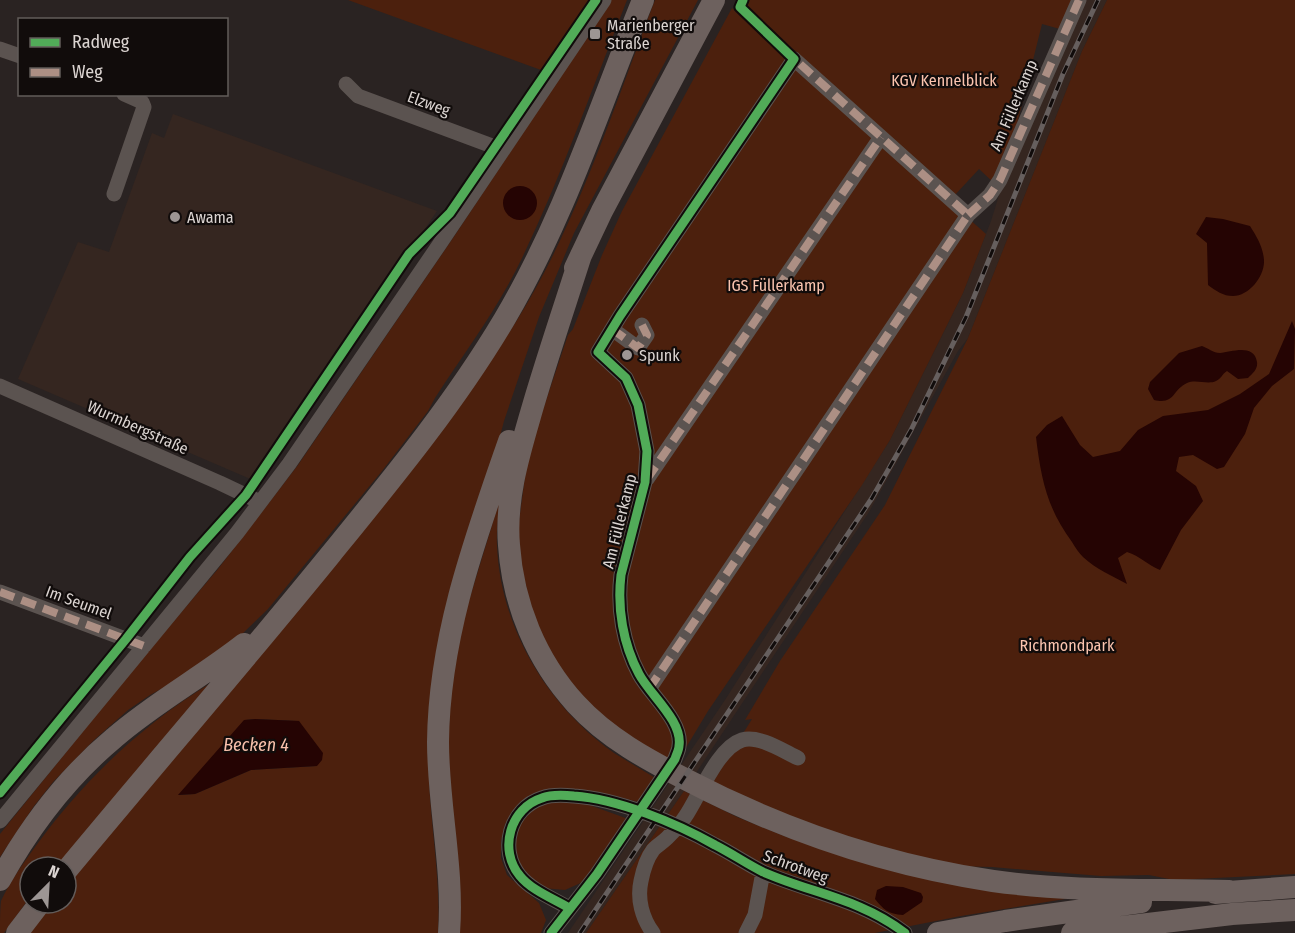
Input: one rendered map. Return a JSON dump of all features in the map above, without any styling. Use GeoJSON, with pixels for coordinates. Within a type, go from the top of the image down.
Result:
{"type":"FeatureCollection","features":[{"type":"Feature","properties":{"kind":"highway"},"geometry":{"type":"LineString","coordinates":[[78,857],[406,462],[467,378],[504,320],[534,265],[571,187],[643,0]]}},
{"type":"Feature","properties":{"kind":"highway"},"geometry":{"type":"LineString","coordinates":[[449,933],[450,901],[439,751],[443,665],[455,608],[500,467],[558,306],[581,255],[714,0]]}},
{"type":"Feature","properties":{"kind":"highway"},"geometry":{"type":"LineString","coordinates":[[581,255],[522,445],[512,485],[508,516],[508,543],[512,573],[518,602],[528,630],[558,682],[577,705],[598,725],[646,759],[733,804],[818,839],[905,864],[1035,886],[1229,891]]}},
{"type":"Feature","properties":{"kind":"highway"},"geometry":{"type":"LineString","coordinates":[[0,880],[44,811],[72,777],[95,754],[133,722],[209,671],[244,644],[292,601]]}},
{"type":"Feature","properties":{"kind":"highway"},"geometry":{"type":"LineString","coordinates":[[938,933],[1065,912],[1229,891],[1295,887]]}},
{"type":"Feature","properties":{"kind":"highway"},"geometry":{"type":"LineString","coordinates":[[1072,933],[1232,914],[1295,910]]}},
{"type":"Feature","properties":{"kind":"highway"},"geometry":{"type":"LineString","coordinates":[[17,933],[31,915]]}},
{"type":"Feature","properties":{"kind":"street"},"geometry":{"type":"LineString","coordinates":[[0,821],[260,502],[316,425],[604,0]]}},
{"type":"Feature","properties":{"kind":"street","name":"Am Füllerkamp"},"geometry":{"type":"LineString","coordinates":[[649,689],[968,215],[990,195],[1000,180],[1079,0]]}},
{"type":"Feature","properties":{"kind":"street"},"geometry":{"type":"LineString","coordinates":[[0,49],[18,55]]}},
{"type":"Feature","properties":{"kind":"street","name":"Am Füllerkamp"},"geometry":{"type":"LineString","coordinates":[[569,908],[597,874],[675,759],[680,744],[677,728],[639,674],[622,624],[619,591],[623,566],[645,482],[647,451],[638,405],[626,378],[598,352],[794,59],[968,215]]}},
{"type":"Feature","properties":{"kind":"street","name":"Elzweg"},"geometry":{"type":"LineString","coordinates":[[346,84],[358,96],[503,150]]}},
{"type":"Feature","properties":{"kind":"street"},"geometry":{"type":"LineString","coordinates":[[114,194],[144,107],[141,102],[128,96]]}},
{"type":"Feature","properties":{"kind":"street","name":"Am Füllerkamp"},"geometry":{"type":"LineString","coordinates":[[645,482],[881,137]]}},
{"type":"Feature","properties":{"kind":"street"},"geometry":{"type":"LineString","coordinates":[[612,329],[639,348],[647,335],[642,325]]}},
{"type":"Feature","properties":{"kind":"street","name":"Wurmbergstraße"},"geometry":{"type":"LineString","coordinates":[[0,386],[260,502]]}},
{"type":"Feature","properties":{"kind":"street","name":"Im Seumel"},"geometry":{"type":"LineString","coordinates":[[0,592],[144,646]]}},
{"type":"Feature","properties":{"kind":"street"},"geometry":{"type":"LineString","coordinates":[[653,933],[640,904],[641,882],[647,861],[653,850],[684,818],[723,755],[741,740],[749,740],[760,742],[798,758]]}},
{"type":"Feature","properties":{"kind":"street","name":"Schrotweg"},"geometry":{"type":"LineString","coordinates":[[569,908],[520,877],[512,862],[508,841],[512,824],[525,807],[544,797],[575,796],[650,816],[714,844],[763,872],[839,897],[883,918],[905,933]]}},
{"type":"Feature","properties":{"kind":"street","name":"Schrotweg"},"geometry":{"type":"LineString","coordinates":[[746,933],[755,915],[763,872]]}},
{"type":"Feature","properties":{"kind":"street"},"geometry":{"type":"LineString","coordinates":[[551,933],[569,908]]}},
{"type":"Feature","properties":{"kind":"shaded area"},"geometry":{"type":"Polygon","coordinates":[[[1082,0],[1107,0],[1082,51],[968,338],[958,351],[869,512],[684,791],[586,933],[568,933],[725,700],[890,440],[963,293],[1001,189],[1082,0]]]}},
{"type":"Feature","properties":{"kind":"shaded area"},"geometry":{"type":"Polygon","coordinates":[[[173,114],[437,211],[255,481],[18,379],[78,242],[109,252],[152,133],[164,138],[173,114]]]}},
{"type":"Feature","properties":{"kind":"green space"},"geometry":{"type":"Polygon","coordinates":[[[348,0],[595,0],[541,70],[348,0]]]}},
{"type":"Feature","properties":{"kind":"green space"},"geometry":{"type":"Polygon","coordinates":[[[611,0],[627,0],[537,227],[503,294],[428,411],[382,471],[268,609],[237,639],[183,677],[128,710],[94,740],[53,782],[0,857],[0,834],[134,668],[218,569],[298,465],[455,235],[611,0]]]}},
{"type":"Feature","properties":{"kind":"green space"},"geometry":{"type":"Polygon","coordinates":[[[655,0],[698,0],[574,233],[539,317],[504,421],[491,471],[429,779],[438,895],[438,933],[26,933],[41,915],[78,915],[78,872],[475,383],[512,328],[545,271],[576,205],[655,0]],[[245,720],[179,795],[195,794],[251,770],[317,766],[299,721],[245,720]]]}},
{"type":"Feature","properties":{"kind":"green space","name":"KGV Kennelblick"},"geometry":{"type":"Polygon","coordinates":[[[748,0],[1082,0],[1067,31],[1042,24],[1017,124],[994,183],[979,169],[954,196],[744,8],[748,0]]]}},
{"type":"Feature","properties":{"kind":"green space","name":"Richmondpark"},"geometry":{"type":"Polygon","coordinates":[[[1107,0],[1295,0],[1295,874],[1174,880],[1149,875],[1101,876],[951,866],[815,828],[711,785],[752,719],[745,720],[780,661],[885,505],[968,338],[1082,51],[1107,0]]]}},
{"type":"Feature","properties":{"kind":"green space","name":"IGS Füllerkamp"},"geometry":{"type":"Polygon","coordinates":[[[732,8],[986,234],[963,293],[890,440],[862,485],[708,711],[675,766],[624,737],[573,694],[539,641],[516,544],[528,454],[568,335],[573,329],[622,211],[732,8]]]}},
{"type":"Feature","properties":{"kind":"green space"},"geometry":{"type":"Polygon","coordinates":[[[500,499],[497,539],[500,576],[507,605],[532,662],[548,688],[590,734],[614,753],[657,779],[642,803],[611,795],[517,807],[505,824],[501,841],[501,858],[507,875],[539,903],[546,920],[541,933],[457,933],[446,780],[453,653],[500,499]]]}},
{"type":"Feature","properties":{"kind":"green space"},"geometry":{"type":"Polygon","coordinates":[[[211,683],[66,855],[29,855],[56,819],[95,775],[139,735],[211,683]]]}},
{"type":"Feature","properties":{"kind":"green space"},"geometry":{"type":"Polygon","coordinates":[[[684,791],[737,817],[789,838],[1077,897],[875,933],[586,933],[684,791]]]}},
{"type":"Feature","properties":{"kind":"green space"},"geometry":{"type":"Polygon","coordinates":[[[548,801],[581,802],[631,820],[585,881],[565,890],[543,888],[522,872],[513,856],[518,822],[532,806],[548,801]]]}},
{"type":"Feature","properties":{"kind":"green space"},"geometry":{"type":"Polygon","coordinates":[[[18,872],[18,914],[4,933],[0,933],[1,901],[18,872]]]}},
{"type":"Feature","properties":{"kind":"water"},"geometry":{"type":"Polygon","coordinates":[[[520,186],[532,191],[537,203],[532,215],[520,220],[508,215],[503,203],[508,191],[520,186]]]}},
{"type":"Feature","properties":{"kind":"water"},"geometry":{"type":"Polygon","coordinates":[[[1206,217],[1250,226],[1257,238],[1264,266],[1255,284],[1245,293],[1226,295],[1208,285],[1207,243],[1196,234],[1206,217]]]}},
{"type":"Feature","properties":{"kind":"water"},"geometry":{"type":"Polygon","coordinates":[[[1292,321],[1295,329],[1294,369],[1272,386],[1254,408],[1245,434],[1224,467],[1217,469],[1193,455],[1179,457],[1176,471],[1196,486],[1203,501],[1181,530],[1160,570],[1127,552],[1118,558],[1127,584],[1099,569],[1083,557],[1063,529],[1051,505],[1043,480],[1036,437],[1047,425],[1062,416],[1080,445],[1093,457],[1120,451],[1138,430],[1163,416],[1208,410],[1240,394],[1269,374],[1292,321]]]}},
{"type":"Feature","properties":{"kind":"water"},"geometry":{"type":"Polygon","coordinates":[[[1202,346],[1217,353],[1242,350],[1252,352],[1257,362],[1256,369],[1248,378],[1238,379],[1227,371],[1213,382],[1187,383],[1170,399],[1154,400],[1148,389],[1150,382],[1179,353],[1202,346]]]}},
{"type":"Feature","properties":{"kind":"water","name":"Becken 4"},"geometry":{"type":"Polygon","coordinates":[[[244,720],[299,721],[323,753],[322,760],[317,766],[251,770],[195,794],[178,795],[244,720]]]}},
{"type":"Feature","properties":{"kind":"water"},"geometry":{"type":"Polygon","coordinates":[[[886,886],[903,887],[921,893],[922,902],[903,915],[890,912],[875,899],[877,890],[886,886]]]}},
{"type":"Feature","properties":{"kind":"railway"},"geometry":{"type":"LineString","coordinates":[[580,933],[872,498],[911,430],[966,317],[1063,74],[1098,0]]}},
{"type":"Feature","properties":{"kind":"marked path"},"geometry":{"type":"LineString","coordinates":[[968,215],[990,195],[1000,180],[1079,0]]}},
{"type":"Feature","properties":{"kind":"marked path"},"geometry":{"type":"LineString","coordinates":[[649,689],[968,215],[790,55]]}},
{"type":"Feature","properties":{"kind":"marked path"},"geometry":{"type":"LineString","coordinates":[[647,479],[881,137]]}},
{"type":"Feature","properties":{"kind":"marked path"},"geometry":{"type":"LineString","coordinates":[[612,329],[638,348],[647,335],[642,325]]}},
{"type":"Feature","properties":{"kind":"marked path"},"geometry":{"type":"LineString","coordinates":[[0,592],[144,646]]}},
{"type":"Feature","properties":{"kind":"cycle path"},"geometry":{"type":"LineString","coordinates":[[0,793],[190,557],[246,495],[409,254],[450,213],[596,0]]}},
{"type":"Feature","properties":{"kind":"cycle path"},"geometry":{"type":"LineString","coordinates":[[551,933],[597,874],[675,759],[679,748],[676,727],[665,708],[639,674],[622,626],[621,575],[645,482],[647,451],[638,405],[626,378],[598,352],[794,59],[740,7],[743,0]]}},
{"type":"Feature","properties":{"kind":"cycle path"},"geometry":{"type":"LineString","coordinates":[[569,908],[536,890],[525,881],[513,866],[510,854],[509,843],[515,820],[531,803],[550,796],[591,798],[646,813],[700,837],[763,872],[871,912],[905,933]]}},
{"type":"Feature","properties":{"kind":"place","name":"Marienberger Straße"},"geometry":{"type":"Point","coordinates":[595,34]}},
{"type":"Feature","properties":{"kind":"place","name":"Awama"},"geometry":{"type":"Point","coordinates":[175,217]}},
{"type":"Feature","properties":{"kind":"place","name":"Spunk"},"geometry":{"type":"Point","coordinates":[627,355]}}]}
